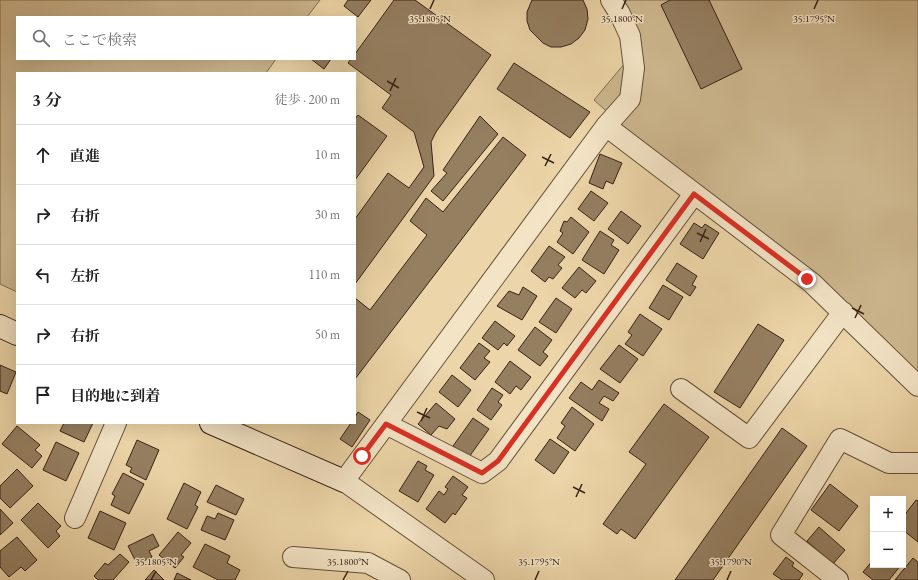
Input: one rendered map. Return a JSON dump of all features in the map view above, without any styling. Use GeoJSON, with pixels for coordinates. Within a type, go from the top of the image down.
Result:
{"type":"FeatureCollection","features":[{"type":"Feature","properties":{"kind":"street"},"geometry":{"type":"LineString","coordinates":[[344,481],[606,126],[630,99],[634,68],[630,36],[612,0]]}},
{"type":"Feature","properties":{"kind":"street"},"geometry":{"type":"LineString","coordinates":[[606,126],[812,282],[918,386]]}},
{"type":"Feature","properties":{"kind":"street"},"geometry":{"type":"LineString","coordinates":[[386,424],[482,473],[498,461],[694,194]]}},
{"type":"Feature","properties":{"kind":"street"},"geometry":{"type":"LineString","coordinates":[[681,389],[749,438],[843,312]]}},
{"type":"Feature","properties":{"kind":"street"},"geometry":{"type":"LineString","coordinates":[[0,326],[16,334]]}},
{"type":"Feature","properties":{"kind":"street"},"geometry":{"type":"LineString","coordinates":[[75,518],[116,424]]}},
{"type":"Feature","properties":{"kind":"street"},"geometry":{"type":"LineString","coordinates":[[213,424],[344,481],[484,580]]}},
{"type":"Feature","properties":{"kind":"street"},"geometry":{"type":"LineString","coordinates":[[838,580],[781,535],[840,439],[889,463],[918,463]]}},
{"type":"Feature","properties":{"kind":"street"},"geometry":{"type":"LineString","coordinates":[[293,557],[368,563],[400,580]]}},
{"type":"Feature","properties":{"kind":"shaded area"},"geometry":{"type":"Polygon","coordinates":[[[0,0],[320,0],[308,16],[16,16],[16,60],[275,60],[267,72],[16,72],[16,292],[0,284],[0,0]]]}},
{"type":"Feature","properties":{"kind":"shaded area"},"geometry":{"type":"Polygon","coordinates":[[[622,0],[918,0],[918,390],[594,100],[640,45],[622,0]]]}},
{"type":"Feature","properties":{"kind":"building"},"geometry":{"type":"Polygon","coordinates":[[[348,0],[371,0],[358,17],[344,6],[348,0]]]}},
{"type":"Feature","properties":{"kind":"building"},"geometry":{"type":"Polygon","coordinates":[[[394,0],[415,0],[491,55],[436,132],[431,142],[434,176],[356,283],[356,218],[388,173],[409,188],[424,167],[414,132],[382,108],[391,95],[348,63],[350,60],[356,60],[356,53],[394,0]]]}},
{"type":"Feature","properties":{"kind":"building"},"geometry":{"type":"Polygon","coordinates":[[[532,0],[583,0],[587,9],[588,19],[585,30],[579,38],[571,44],[561,47],[551,47],[543,43],[530,30],[527,21],[527,12],[532,0]]]}},
{"type":"Feature","properties":{"kind":"building"},"geometry":{"type":"Polygon","coordinates":[[[670,0],[709,0],[742,69],[701,89],[661,5],[670,0]]]}},
{"type":"Feature","properties":{"kind":"building"},"geometry":{"type":"Polygon","coordinates":[[[312,60],[330,60],[324,69],[312,60]]]}},
{"type":"Feature","properties":{"kind":"building"},"geometry":{"type":"Polygon","coordinates":[[[514,63],[590,112],[570,138],[497,89],[514,63]]]}},
{"type":"Feature","properties":{"kind":"building"},"geometry":{"type":"Polygon","coordinates":[[[358,115],[387,136],[356,179],[356,118],[358,115]]]}},
{"type":"Feature","properties":{"kind":"building"},"geometry":{"type":"Polygon","coordinates":[[[480,116],[498,134],[443,201],[431,191],[447,173],[443,170],[480,116]]]}},
{"type":"Feature","properties":{"kind":"building"},"geometry":{"type":"Polygon","coordinates":[[[503,137],[526,155],[356,378],[356,299],[370,310],[427,235],[410,221],[426,198],[443,212],[503,137]]]}},
{"type":"Feature","properties":{"kind":"building"},"geometry":{"type":"Polygon","coordinates":[[[600,154],[622,163],[613,184],[606,181],[603,189],[589,183],[600,154]]]}},
{"type":"Feature","properties":{"kind":"building"},"geometry":{"type":"Polygon","coordinates":[[[591,191],[608,203],[594,221],[578,209],[591,191]]]}},
{"type":"Feature","properties":{"kind":"building"},"geometry":{"type":"Polygon","coordinates":[[[621,211],[641,226],[628,244],[608,229],[621,211]]]}},
{"type":"Feature","properties":{"kind":"building"},"geometry":{"type":"Polygon","coordinates":[[[571,217],[589,232],[573,254],[557,242],[563,233],[560,231],[564,221],[567,222],[571,217]]]}},
{"type":"Feature","properties":{"kind":"building"},"geometry":{"type":"Polygon","coordinates":[[[694,223],[702,228],[705,224],[719,233],[703,259],[680,244],[694,223]]]}},
{"type":"Feature","properties":{"kind":"building"},"geometry":{"type":"Polygon","coordinates":[[[600,231],[614,240],[611,245],[619,250],[604,274],[582,260],[600,231]]]}},
{"type":"Feature","properties":{"kind":"building"},"geometry":{"type":"Polygon","coordinates":[[[549,246],[565,257],[558,265],[562,268],[553,279],[549,277],[545,282],[531,271],[549,246]]]}},
{"type":"Feature","properties":{"kind":"building"},"geometry":{"type":"Polygon","coordinates":[[[677,263],[697,276],[692,285],[696,287],[690,296],[666,280],[677,263]]]}},
{"type":"Feature","properties":{"kind":"building"},"geometry":{"type":"Polygon","coordinates":[[[579,267],[596,281],[586,293],[582,290],[575,298],[562,288],[579,267]]]}},
{"type":"Feature","properties":{"kind":"building"},"geometry":{"type":"Polygon","coordinates":[[[663,285],[683,297],[669,320],[649,308],[663,285]]]}},
{"type":"Feature","properties":{"kind":"building"},"geometry":{"type":"Polygon","coordinates":[[[523,287],[537,296],[522,320],[497,306],[509,291],[519,295],[523,287]]]}},
{"type":"Feature","properties":{"kind":"building"},"geometry":{"type":"Polygon","coordinates":[[[556,298],[572,309],[556,333],[539,322],[556,298]]]}},
{"type":"Feature","properties":{"kind":"building"},"geometry":{"type":"Polygon","coordinates":[[[640,314],[662,329],[643,356],[625,344],[632,335],[628,332],[640,314]]]}},
{"type":"Feature","properties":{"kind":"building"},"geometry":{"type":"Polygon","coordinates":[[[495,321],[515,336],[507,346],[504,343],[498,350],[482,338],[495,321]]]}},
{"type":"Feature","properties":{"kind":"building"},"geometry":{"type":"Polygon","coordinates":[[[758,324],[784,340],[740,408],[714,392],[758,324]]]}},
{"type":"Feature","properties":{"kind":"building"},"geometry":{"type":"Polygon","coordinates":[[[535,327],[552,340],[543,352],[548,356],[540,366],[518,350],[535,327]]]}},
{"type":"Feature","properties":{"kind":"building"},"geometry":{"type":"Polygon","coordinates":[[[479,343],[490,351],[484,358],[490,362],[475,380],[460,368],[479,343]]]}},
{"type":"Feature","properties":{"kind":"building"},"geometry":{"type":"Polygon","coordinates":[[[619,345],[638,359],[620,383],[600,369],[619,345]]]}},
{"type":"Feature","properties":{"kind":"building"},"geometry":{"type":"Polygon","coordinates":[[[510,361],[531,377],[521,390],[516,386],[510,394],[495,382],[510,361]]]}},
{"type":"Feature","properties":{"kind":"building"},"geometry":{"type":"Polygon","coordinates":[[[0,365],[16,372],[7,394],[0,391],[0,365]]]}},
{"type":"Feature","properties":{"kind":"building"},"geometry":{"type":"Polygon","coordinates":[[[452,375],[471,390],[458,407],[439,392],[452,375]]]}},
{"type":"Feature","properties":{"kind":"building"},"geometry":{"type":"Polygon","coordinates":[[[599,380],[619,393],[613,401],[604,396],[599,403],[609,409],[602,421],[569,398],[581,382],[592,390],[599,380]]]}},
{"type":"Feature","properties":{"kind":"building"},"geometry":{"type":"Polygon","coordinates":[[[492,388],[503,395],[498,402],[502,405],[491,420],[477,410],[492,388]]]}},
{"type":"Feature","properties":{"kind":"building"},"geometry":{"type":"Polygon","coordinates":[[[436,403],[455,419],[447,429],[439,426],[431,435],[418,424],[436,403]]]}},
{"type":"Feature","properties":{"kind":"building"},"geometry":{"type":"Polygon","coordinates":[[[664,404],[709,437],[635,539],[621,529],[617,534],[603,524],[646,464],[629,452],[664,404]]]}},
{"type":"Feature","properties":{"kind":"building"},"geometry":{"type":"Polygon","coordinates":[[[572,407],[594,424],[575,451],[557,438],[565,426],[561,423],[572,407]]]}},
{"type":"Feature","properties":{"kind":"building"},"geometry":{"type":"Polygon","coordinates":[[[358,412],[370,420],[352,447],[340,439],[350,424],[356,424],[356,415],[358,412]]]}},
{"type":"Feature","properties":{"kind":"building"},"geometry":{"type":"Polygon","coordinates":[[[473,418],[489,429],[469,457],[453,446],[473,418]]]}},
{"type":"Feature","properties":{"kind":"building"},"geometry":{"type":"Polygon","coordinates":[[[64,424],[93,424],[84,442],[60,431],[64,424]]]}},
{"type":"Feature","properties":{"kind":"building"},"geometry":{"type":"Polygon","coordinates":[[[17,426],[40,445],[35,450],[42,456],[32,468],[2,444],[17,426]]]}},
{"type":"Feature","properties":{"kind":"building"},"geometry":{"type":"Polygon","coordinates":[[[782,428],[807,446],[713,580],[675,580],[782,428]]]}},
{"type":"Feature","properties":{"kind":"building"},"geometry":{"type":"Polygon","coordinates":[[[550,439],[569,452],[554,474],[535,460],[550,439]]]}},
{"type":"Feature","properties":{"kind":"building"},"geometry":{"type":"Polygon","coordinates":[[[137,440],[159,450],[146,480],[130,472],[132,468],[126,465],[137,440]]]}},
{"type":"Feature","properties":{"kind":"building"},"geometry":{"type":"Polygon","coordinates":[[[56,442],[79,453],[66,481],[43,470],[56,442]]]}},
{"type":"Feature","properties":{"kind":"building"},"geometry":{"type":"Polygon","coordinates":[[[418,461],[427,466],[425,470],[434,475],[418,502],[399,491],[418,461]]]}},
{"type":"Feature","properties":{"kind":"building"},"geometry":{"type":"Polygon","coordinates":[[[17,469],[33,486],[10,508],[0,498],[0,486],[17,469]]]}},
{"type":"Feature","properties":{"kind":"building"},"geometry":{"type":"Polygon","coordinates":[[[123,473],[144,484],[129,514],[111,505],[115,496],[112,494],[123,473]]]}},
{"type":"Feature","properties":{"kind":"building"},"geometry":{"type":"Polygon","coordinates":[[[453,476],[468,487],[462,495],[467,498],[455,515],[453,513],[445,523],[426,509],[439,491],[444,495],[448,489],[445,487],[453,476]]]}},
{"type":"Feature","properties":{"kind":"building"},"geometry":{"type":"Polygon","coordinates":[[[184,483],[201,492],[195,505],[198,507],[187,529],[167,519],[184,483]]]}},
{"type":"Feature","properties":{"kind":"building"},"geometry":{"type":"Polygon","coordinates":[[[830,484],[858,506],[839,531],[811,510],[830,484]]]}},
{"type":"Feature","properties":{"kind":"building"},"geometry":{"type":"Polygon","coordinates":[[[216,485],[244,499],[236,515],[207,502],[216,485]]]}},
{"type":"Feature","properties":{"kind":"building"},"geometry":{"type":"Polygon","coordinates":[[[916,500],[918,501],[918,542],[906,532],[906,513],[916,500]]]}},
{"type":"Feature","properties":{"kind":"building"},"geometry":{"type":"Polygon","coordinates":[[[38,503],[61,526],[56,531],[60,536],[48,548],[21,520],[38,503]]]}},
{"type":"Feature","properties":{"kind":"building"},"geometry":{"type":"Polygon","coordinates":[[[0,509],[13,523],[0,535],[0,509]]]}},
{"type":"Feature","properties":{"kind":"building"},"geometry":{"type":"Polygon","coordinates":[[[100,511],[126,523],[114,550],[88,538],[100,511]]]}},
{"type":"Feature","properties":{"kind":"building"},"geometry":{"type":"Polygon","coordinates":[[[218,513],[234,520],[225,540],[201,530],[207,516],[215,519],[218,513]]]}},
{"type":"Feature","properties":{"kind":"building"},"geometry":{"type":"Polygon","coordinates":[[[819,527],[845,550],[833,564],[807,541],[819,527]]]}},
{"type":"Feature","properties":{"kind":"building"},"geometry":{"type":"Polygon","coordinates":[[[178,532],[191,543],[181,555],[184,557],[175,568],[159,555],[178,532]]]}},
{"type":"Feature","properties":{"kind":"building"},"geometry":{"type":"Polygon","coordinates":[[[153,534],[159,546],[149,551],[152,557],[137,564],[128,546],[153,534]]]}},
{"type":"Feature","properties":{"kind":"building"},"geometry":{"type":"Polygon","coordinates":[[[17,537],[37,560],[25,571],[21,567],[9,577],[0,567],[0,551],[17,537]]]}},
{"type":"Feature","properties":{"kind":"building"},"geometry":{"type":"Polygon","coordinates":[[[205,544],[230,556],[227,563],[240,570],[235,580],[218,580],[193,567],[205,544]]]}},
{"type":"Feature","properties":{"kind":"building"},"geometry":{"type":"Polygon","coordinates":[[[120,554],[129,562],[113,580],[98,580],[94,576],[105,563],[108,565],[120,554]]]}},
{"type":"Feature","properties":{"kind":"building"},"geometry":{"type":"Polygon","coordinates":[[[786,557],[794,563],[792,566],[803,574],[799,580],[782,580],[773,574],[786,557]]]}},
{"type":"Feature","properties":{"kind":"building"},"geometry":{"type":"Polygon","coordinates":[[[913,558],[918,562],[918,580],[895,580],[913,558]]]}},
{"type":"Feature","properties":{"kind":"building"},"geometry":{"type":"Polygon","coordinates":[[[870,564],[870,568],[899,568],[889,580],[873,580],[863,572],[870,564]]]}},
{"type":"Feature","properties":{"kind":"building"},"geometry":{"type":"Polygon","coordinates":[[[154,570],[164,580],[145,580],[154,570]]]}},
{"type":"Feature","properties":{"kind":"building"},"geometry":{"type":"Polygon","coordinates":[[[177,573],[191,580],[174,580],[177,573]]]}},
{"type":"Feature","properties":{"kind":"route"},"geometry":{"type":"LineString","coordinates":[[362,456],[386,424],[482,473],[498,461],[694,194],[807,279]]}}]}
